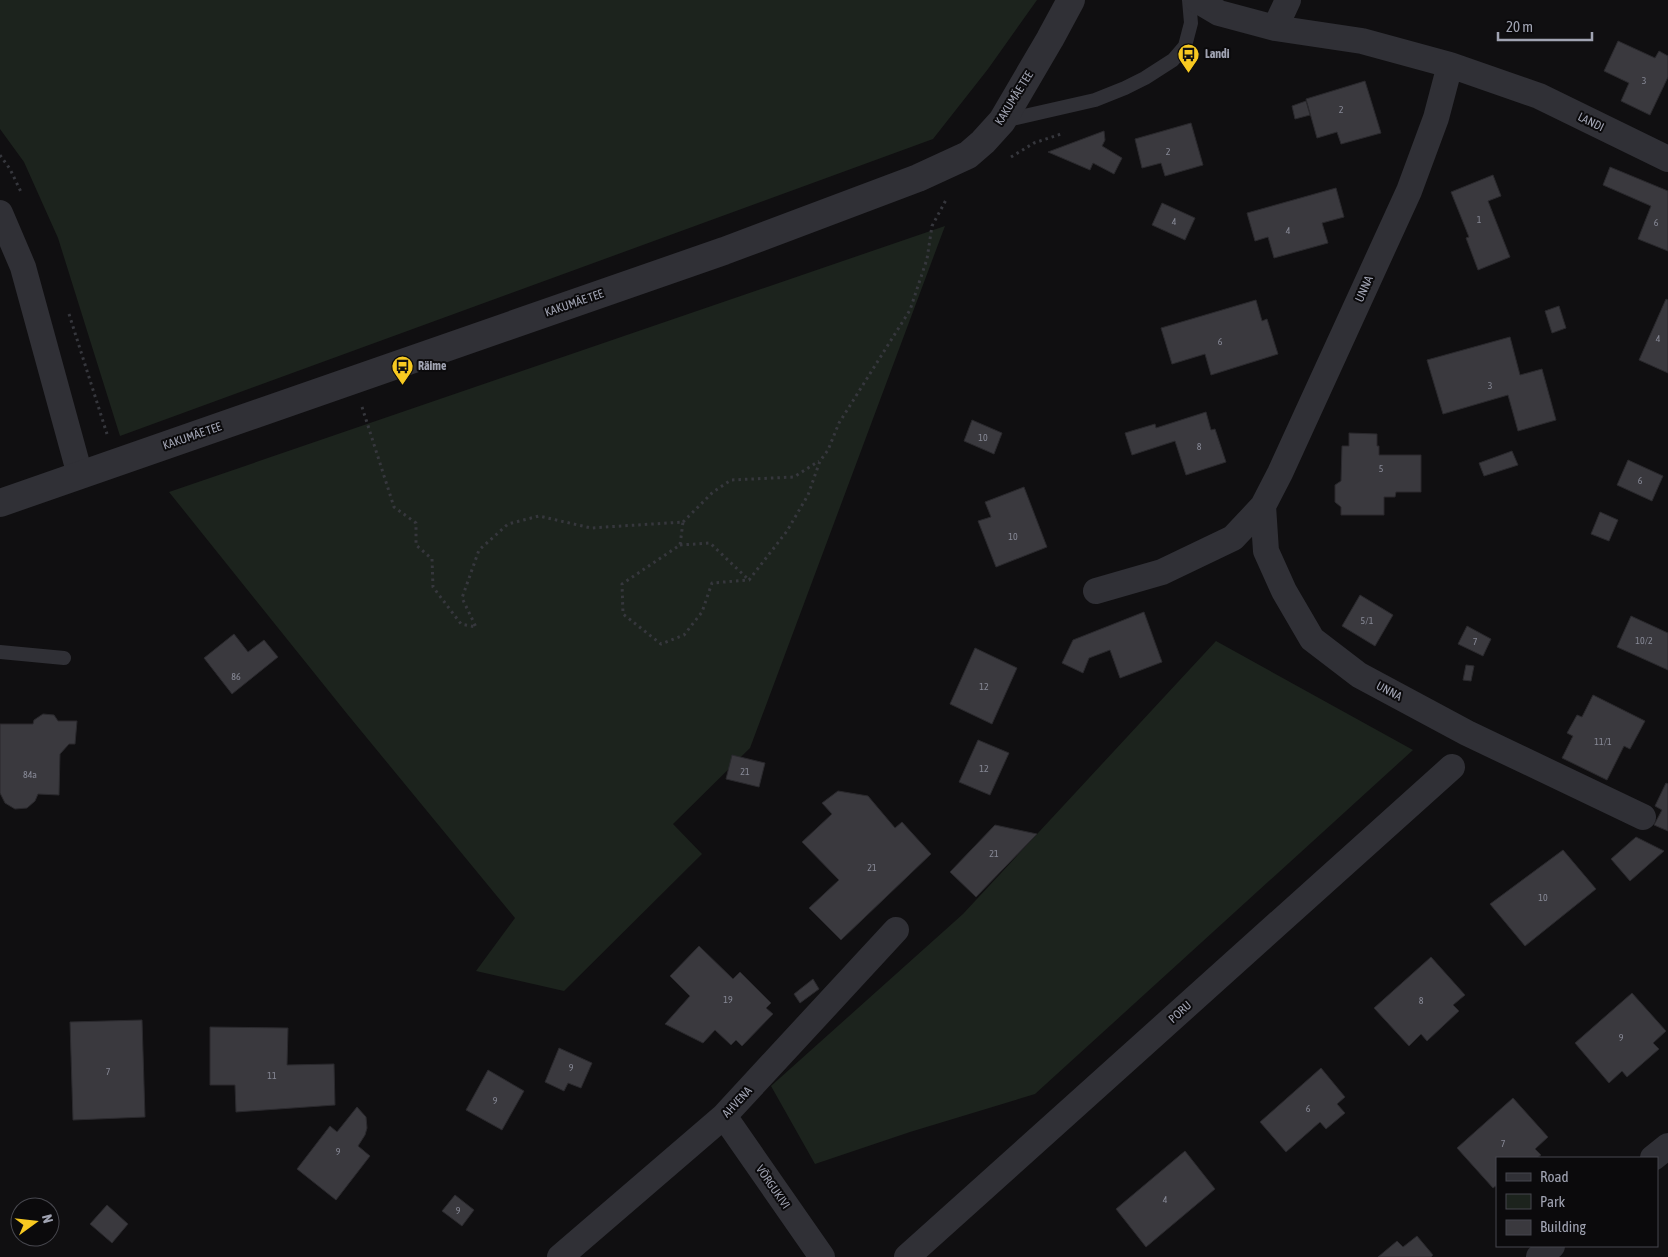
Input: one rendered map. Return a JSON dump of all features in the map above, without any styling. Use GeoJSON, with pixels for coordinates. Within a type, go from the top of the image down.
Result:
{"type":"FeatureCollection","features":[{"type":"Feature","properties":{"kind":"street","name":"KAKUMÄE TEE"},"geometry":{"type":"LineString","coordinates":[[0,504],[724,251],[918,178],[968,155],[1002,121],[1071,0]]}},
{"type":"Feature","properties":{"kind":"street","name":"LANDI"},"geometry":{"type":"LineString","coordinates":[[1196,0],[1218,13],[1275,28],[1362,41],[1450,65],[1539,96],[1668,159]]}},
{"type":"Feature","properties":{"kind":"street"},"geometry":{"type":"LineString","coordinates":[[1275,28],[1288,0]]}},
{"type":"Feature","properties":{"kind":"street","name":"UNNA"},"geometry":{"type":"LineString","coordinates":[[1096,591],[1162,572],[1233,538],[1263,506],[1280,473],[1409,191],[1436,118],[1450,65]]}},
{"type":"Feature","properties":{"kind":"street"},"geometry":{"type":"LineString","coordinates":[[0,213],[23,267],[80,475]]}},
{"type":"Feature","properties":{"kind":"street","name":"UNNA"},"geometry":{"type":"LineString","coordinates":[[1263,506],[1266,551],[1284,591],[1312,638],[1359,675],[1467,732],[1643,817]]}},
{"type":"Feature","properties":{"kind":"street","name":"PORU"},"geometry":{"type":"LineString","coordinates":[[907,1257],[1452,767]]}},
{"type":"Feature","properties":{"kind":"street","name":"AHVENA"},"geometry":{"type":"LineString","coordinates":[[560,1257],[724,1116],[896,930]]}},
{"type":"Feature","properties":{"kind":"street","name":"VÕRGUKIVI"},"geometry":{"type":"LineString","coordinates":[[724,1116],[822,1257]]}},
{"type":"Feature","properties":{"kind":"street"},"geometry":{"type":"LineString","coordinates":[[1655,1157],[1668,1146]]}},
{"type":"Feature","properties":{"kind":"street"},"geometry":{"type":"LineString","coordinates":[[1539,1257],[1551,1247]]}},
{"type":"Feature","properties":{"kind":"lane"},"geometry":{"type":"LineString","coordinates":[[1002,121],[1095,100],[1131,85],[1174,60],[1185,46],[1190,23],[1189,0]]}},
{"type":"Feature","properties":{"kind":"lane"},"geometry":{"type":"LineString","coordinates":[[0,652],[64,658]]}},
{"type":"Feature","properties":{"kind":"path"},"geometry":{"type":"LineString","coordinates":[[749,580],[710,543],[680,545],[622,584],[623,614],[661,644],[684,635],[702,612],[712,583],[749,580],[786,531],[808,495],[820,461],[828,450],[839,423],[910,310],[927,259],[932,226],[948,196]]}},
{"type":"Feature","properties":{"kind":"path"},"geometry":{"type":"LineString","coordinates":[[360,400],[394,507],[416,523],[416,545],[432,559],[433,587],[461,624],[476,627],[462,598],[479,550],[508,524],[539,516],[591,528],[683,522]]}},
{"type":"Feature","properties":{"kind":"path"},"geometry":{"type":"LineString","coordinates":[[680,545],[683,522],[713,492],[732,480],[794,477],[820,461]]}},
{"type":"Feature","properties":{"kind":"green space"},"geometry":{"type":"Polygon","coordinates":[[[0,0],[1037,0],[988,69],[933,139],[120,436],[58,238],[24,162],[0,129],[0,0]]]}},
{"type":"Feature","properties":{"kind":"green space"},"geometry":{"type":"Polygon","coordinates":[[[945,226],[750,748],[673,824],[702,854],[564,991],[476,971],[515,918],[348,715],[169,492],[945,226]]]}},
{"type":"Feature","properties":{"kind":"green space"},"geometry":{"type":"Polygon","coordinates":[[[1216,641],[1413,750],[1035,1094],[910,1132],[815,1164],[771,1086],[963,914],[1216,641]]]}},
{"type":"Feature","properties":{"kind":"building"},"geometry":{"type":"Polygon","coordinates":[[[1618,41],[1655,58],[1659,51],[1668,56],[1668,77],[1650,115],[1621,101],[1629,83],[1604,71],[1618,41]]]}},
{"type":"Feature","properties":{"kind":"building"},"geometry":{"type":"Polygon","coordinates":[[[1365,81],[1381,133],[1341,144],[1337,132],[1317,138],[1306,99],[1365,81]]]}},
{"type":"Feature","properties":{"kind":"building"},"geometry":{"type":"Polygon","coordinates":[[[1306,101],[1310,115],[1295,119],[1292,106],[1306,101]]]}},
{"type":"Feature","properties":{"kind":"building"},"geometry":{"type":"Polygon","coordinates":[[[1191,123],[1203,165],[1165,176],[1161,163],[1142,168],[1135,139],[1191,123]]]}},
{"type":"Feature","properties":{"kind":"building"},"geometry":{"type":"Polygon","coordinates":[[[1104,131],[1105,140],[1102,146],[1122,158],[1114,174],[1093,163],[1090,170],[1048,152],[1104,131]]]}},
{"type":"Feature","properties":{"kind":"building"},"geometry":{"type":"Polygon","coordinates":[[[1610,167],[1668,191],[1668,251],[1638,239],[1651,206],[1603,185],[1610,167]]]}},
{"type":"Feature","properties":{"kind":"building"},"geometry":{"type":"Polygon","coordinates":[[[1493,175],[1501,196],[1488,201],[1510,257],[1478,270],[1466,238],[1469,237],[1451,192],[1493,175]]]}},
{"type":"Feature","properties":{"kind":"building"},"geometry":{"type":"Polygon","coordinates":[[[1336,188],[1344,217],[1322,223],[1328,243],[1274,258],[1268,237],[1255,241],[1247,213],[1336,188]]]}},
{"type":"Feature","properties":{"kind":"building"},"geometry":{"type":"Polygon","coordinates":[[[1162,203],[1195,218],[1185,240],[1152,225],[1162,203]]]}},
{"type":"Feature","properties":{"kind":"building"},"geometry":{"type":"Polygon","coordinates":[[[1666,299],[1668,300],[1668,373],[1639,360],[1666,299]]]}},
{"type":"Feature","properties":{"kind":"building"},"geometry":{"type":"Polygon","coordinates":[[[1256,300],[1262,321],[1267,319],[1278,354],[1211,375],[1205,354],[1172,364],[1161,328],[1256,300]]]}},
{"type":"Feature","properties":{"kind":"building"},"geometry":{"type":"Polygon","coordinates":[[[1559,306],[1566,328],[1552,333],[1545,311],[1559,306]]]}},
{"type":"Feature","properties":{"kind":"building"},"geometry":{"type":"Polygon","coordinates":[[[1510,337],[1520,375],[1542,369],[1556,420],[1518,431],[1508,395],[1443,414],[1427,360],[1510,337]]]}},
{"type":"Feature","properties":{"kind":"building"},"geometry":{"type":"Polygon","coordinates":[[[1206,412],[1211,430],[1215,429],[1226,462],[1186,475],[1175,441],[1132,455],[1125,433],[1155,424],[1156,428],[1206,412]]]}},
{"type":"Feature","properties":{"kind":"building"},"geometry":{"type":"Polygon","coordinates":[[[972,420],[1002,433],[994,454],[964,441],[972,420]]]}},
{"type":"Feature","properties":{"kind":"building"},"geometry":{"type":"Polygon","coordinates":[[[1349,433],[1377,434],[1379,455],[1421,455],[1421,492],[1396,492],[1395,497],[1384,497],[1384,515],[1341,515],[1341,507],[1335,502],[1335,485],[1341,481],[1342,446],[1349,446],[1349,433]]]}},
{"type":"Feature","properties":{"kind":"building"},"geometry":{"type":"Polygon","coordinates":[[[1512,451],[1518,465],[1484,476],[1479,463],[1512,451]]]}},
{"type":"Feature","properties":{"kind":"building"},"geometry":{"type":"Polygon","coordinates":[[[1628,460],[1663,476],[1652,501],[1617,485],[1628,460]]]}},
{"type":"Feature","properties":{"kind":"building"},"geometry":{"type":"Polygon","coordinates":[[[1024,487],[1047,547],[996,567],[978,521],[991,517],[985,502],[1024,487]]]}},
{"type":"Feature","properties":{"kind":"building"},"geometry":{"type":"Polygon","coordinates":[[[1600,512],[1618,520],[1609,541],[1591,534],[1600,512]]]}},
{"type":"Feature","properties":{"kind":"building"},"geometry":{"type":"Polygon","coordinates":[[[1360,595],[1393,615],[1375,646],[1342,626],[1360,595]]]}},
{"type":"Feature","properties":{"kind":"building"},"geometry":{"type":"Polygon","coordinates":[[[1144,612],[1162,662],[1120,678],[1110,650],[1089,658],[1083,673],[1062,663],[1073,640],[1144,612]]]}},
{"type":"Feature","properties":{"kind":"building"},"geometry":{"type":"Polygon","coordinates":[[[1631,616],[1668,633],[1668,670],[1617,647],[1631,616]]]}},
{"type":"Feature","properties":{"kind":"building"},"geometry":{"type":"Polygon","coordinates":[[[1467,626],[1491,639],[1483,656],[1458,644],[1467,626]]]}},
{"type":"Feature","properties":{"kind":"building"},"geometry":{"type":"Polygon","coordinates":[[[234,634],[248,652],[264,640],[278,657],[232,694],[204,658],[234,634]]]}},
{"type":"Feature","properties":{"kind":"building"},"geometry":{"type":"Polygon","coordinates":[[[975,648],[1017,668],[992,724],[950,704],[975,648]]]}},
{"type":"Feature","properties":{"kind":"building"},"geometry":{"type":"Polygon","coordinates":[[[1466,665],[1474,666],[1471,681],[1463,680],[1466,665]]]}},
{"type":"Feature","properties":{"kind":"building"},"geometry":{"type":"Polygon","coordinates":[[[1593,695],[1645,721],[1630,749],[1624,746],[1607,780],[1562,758],[1573,736],[1567,733],[1577,715],[1582,717],[1593,695]]]}},
{"type":"Feature","properties":{"kind":"building"},"geometry":{"type":"Polygon","coordinates":[[[43,714],[54,715],[58,721],[77,721],[75,744],[69,744],[60,754],[59,795],[38,794],[35,801],[27,808],[15,809],[5,803],[0,793],[0,724],[33,724],[34,720],[43,714]]]}},
{"type":"Feature","properties":{"kind":"building"},"geometry":{"type":"Polygon","coordinates":[[[978,740],[1009,753],[990,795],[959,782],[978,740]]]}},
{"type":"Feature","properties":{"kind":"building"},"geometry":{"type":"Polygon","coordinates":[[[732,755],[765,763],[759,787],[726,779],[732,755]]]}},
{"type":"Feature","properties":{"kind":"building"},"geometry":{"type":"Polygon","coordinates":[[[1666,783],[1668,784],[1668,831],[1654,825],[1662,810],[1655,806],[1666,783]]]}},
{"type":"Feature","properties":{"kind":"building"},"geometry":{"type":"Polygon","coordinates":[[[838,791],[868,796],[895,828],[902,822],[931,854],[841,940],[809,908],[839,880],[802,842],[832,814],[822,803],[838,791]]]}},
{"type":"Feature","properties":{"kind":"building"},"geometry":{"type":"Polygon","coordinates":[[[995,825],[1037,834],[976,897],[950,872],[995,825]]]}},
{"type":"Feature","properties":{"kind":"building"},"geometry":{"type":"Polygon","coordinates":[[[1636,837],[1664,851],[1630,881],[1611,859],[1636,837]]]}},
{"type":"Feature","properties":{"kind":"building"},"geometry":{"type":"Polygon","coordinates":[[[1563,850],[1596,889],[1525,946],[1490,904],[1563,850]]]}},
{"type":"Feature","properties":{"kind":"building"},"geometry":{"type":"Polygon","coordinates":[[[699,946],[733,979],[740,972],[771,1003],[766,1008],[773,1014],[742,1046],[736,1040],[731,1045],[715,1030],[703,1043],[665,1024],[690,996],[670,976],[699,946]]]}},
{"type":"Feature","properties":{"kind":"building"},"geometry":{"type":"Polygon","coordinates":[[[1431,957],[1465,995],[1453,1005],[1459,1011],[1427,1041],[1421,1034],[1409,1046],[1374,1008],[1431,957]]]}},
{"type":"Feature","properties":{"kind":"building"},"geometry":{"type":"Polygon","coordinates":[[[813,979],[819,989],[800,1003],[794,994],[813,979]]]}},
{"type":"Feature","properties":{"kind":"building"},"geometry":{"type":"Polygon","coordinates":[[[1632,993],[1666,1031],[1653,1043],[1659,1049],[1627,1077],[1622,1071],[1609,1083],[1575,1043],[1632,993]]]}},
{"type":"Feature","properties":{"kind":"building"},"geometry":{"type":"Polygon","coordinates":[[[142,1020],[145,1117],[73,1120],[70,1022],[142,1020]]]}},
{"type":"Feature","properties":{"kind":"building"},"geometry":{"type":"Polygon","coordinates":[[[210,1027],[288,1028],[287,1065],[334,1064],[335,1105],[236,1112],[235,1085],[210,1085],[210,1027]]]}},
{"type":"Feature","properties":{"kind":"building"},"geometry":{"type":"Polygon","coordinates":[[[559,1048],[592,1063],[581,1088],[568,1083],[564,1091],[545,1082],[559,1048]]]}},
{"type":"Feature","properties":{"kind":"building"},"geometry":{"type":"Polygon","coordinates":[[[1321,1068],[1345,1097],[1337,1104],[1345,1113],[1326,1129],[1320,1122],[1286,1152],[1260,1122],[1321,1068]]]}},
{"type":"Feature","properties":{"kind":"building"},"geometry":{"type":"Polygon","coordinates":[[[488,1070],[524,1091],[502,1130],[466,1110],[488,1070]]]}},
{"type":"Feature","properties":{"kind":"building"},"geometry":{"type":"Polygon","coordinates":[[[1513,1098],[1548,1137],[1535,1149],[1541,1155],[1538,1157],[1496,1157],[1496,1186],[1493,1188],[1457,1148],[1513,1098]]]}},
{"type":"Feature","properties":{"kind":"building"},"geometry":{"type":"Polygon","coordinates":[[[357,1107],[366,1117],[367,1128],[358,1146],[370,1156],[336,1200],[297,1169],[330,1126],[337,1132],[357,1107]]]}},
{"type":"Feature","properties":{"kind":"building"},"geometry":{"type":"Polygon","coordinates":[[[1185,1151],[1215,1189],[1146,1247],[1116,1209],[1185,1151]]]}},
{"type":"Feature","properties":{"kind":"building"},"geometry":{"type":"Polygon","coordinates":[[[455,1195],[474,1210],[462,1226],[442,1211],[455,1195]]]}},
{"type":"Feature","properties":{"kind":"building"},"geometry":{"type":"Polygon","coordinates":[[[107,1205],[128,1224],[112,1243],[90,1224],[107,1205]]]}},
{"type":"Feature","properties":{"kind":"building"},"geometry":{"type":"Polygon","coordinates":[[[1417,1236],[1433,1255],[1431,1257],[1378,1257],[1397,1241],[1403,1247],[1417,1236]]]}},
{"type":"Feature","properties":{"kind":"place","name":"Landi"},"geometry":{"type":"Point","coordinates":[1189,73]}},
{"type":"Feature","properties":{"kind":"place","name":"Räime"},"geometry":{"type":"Point","coordinates":[402,385]}}]}
